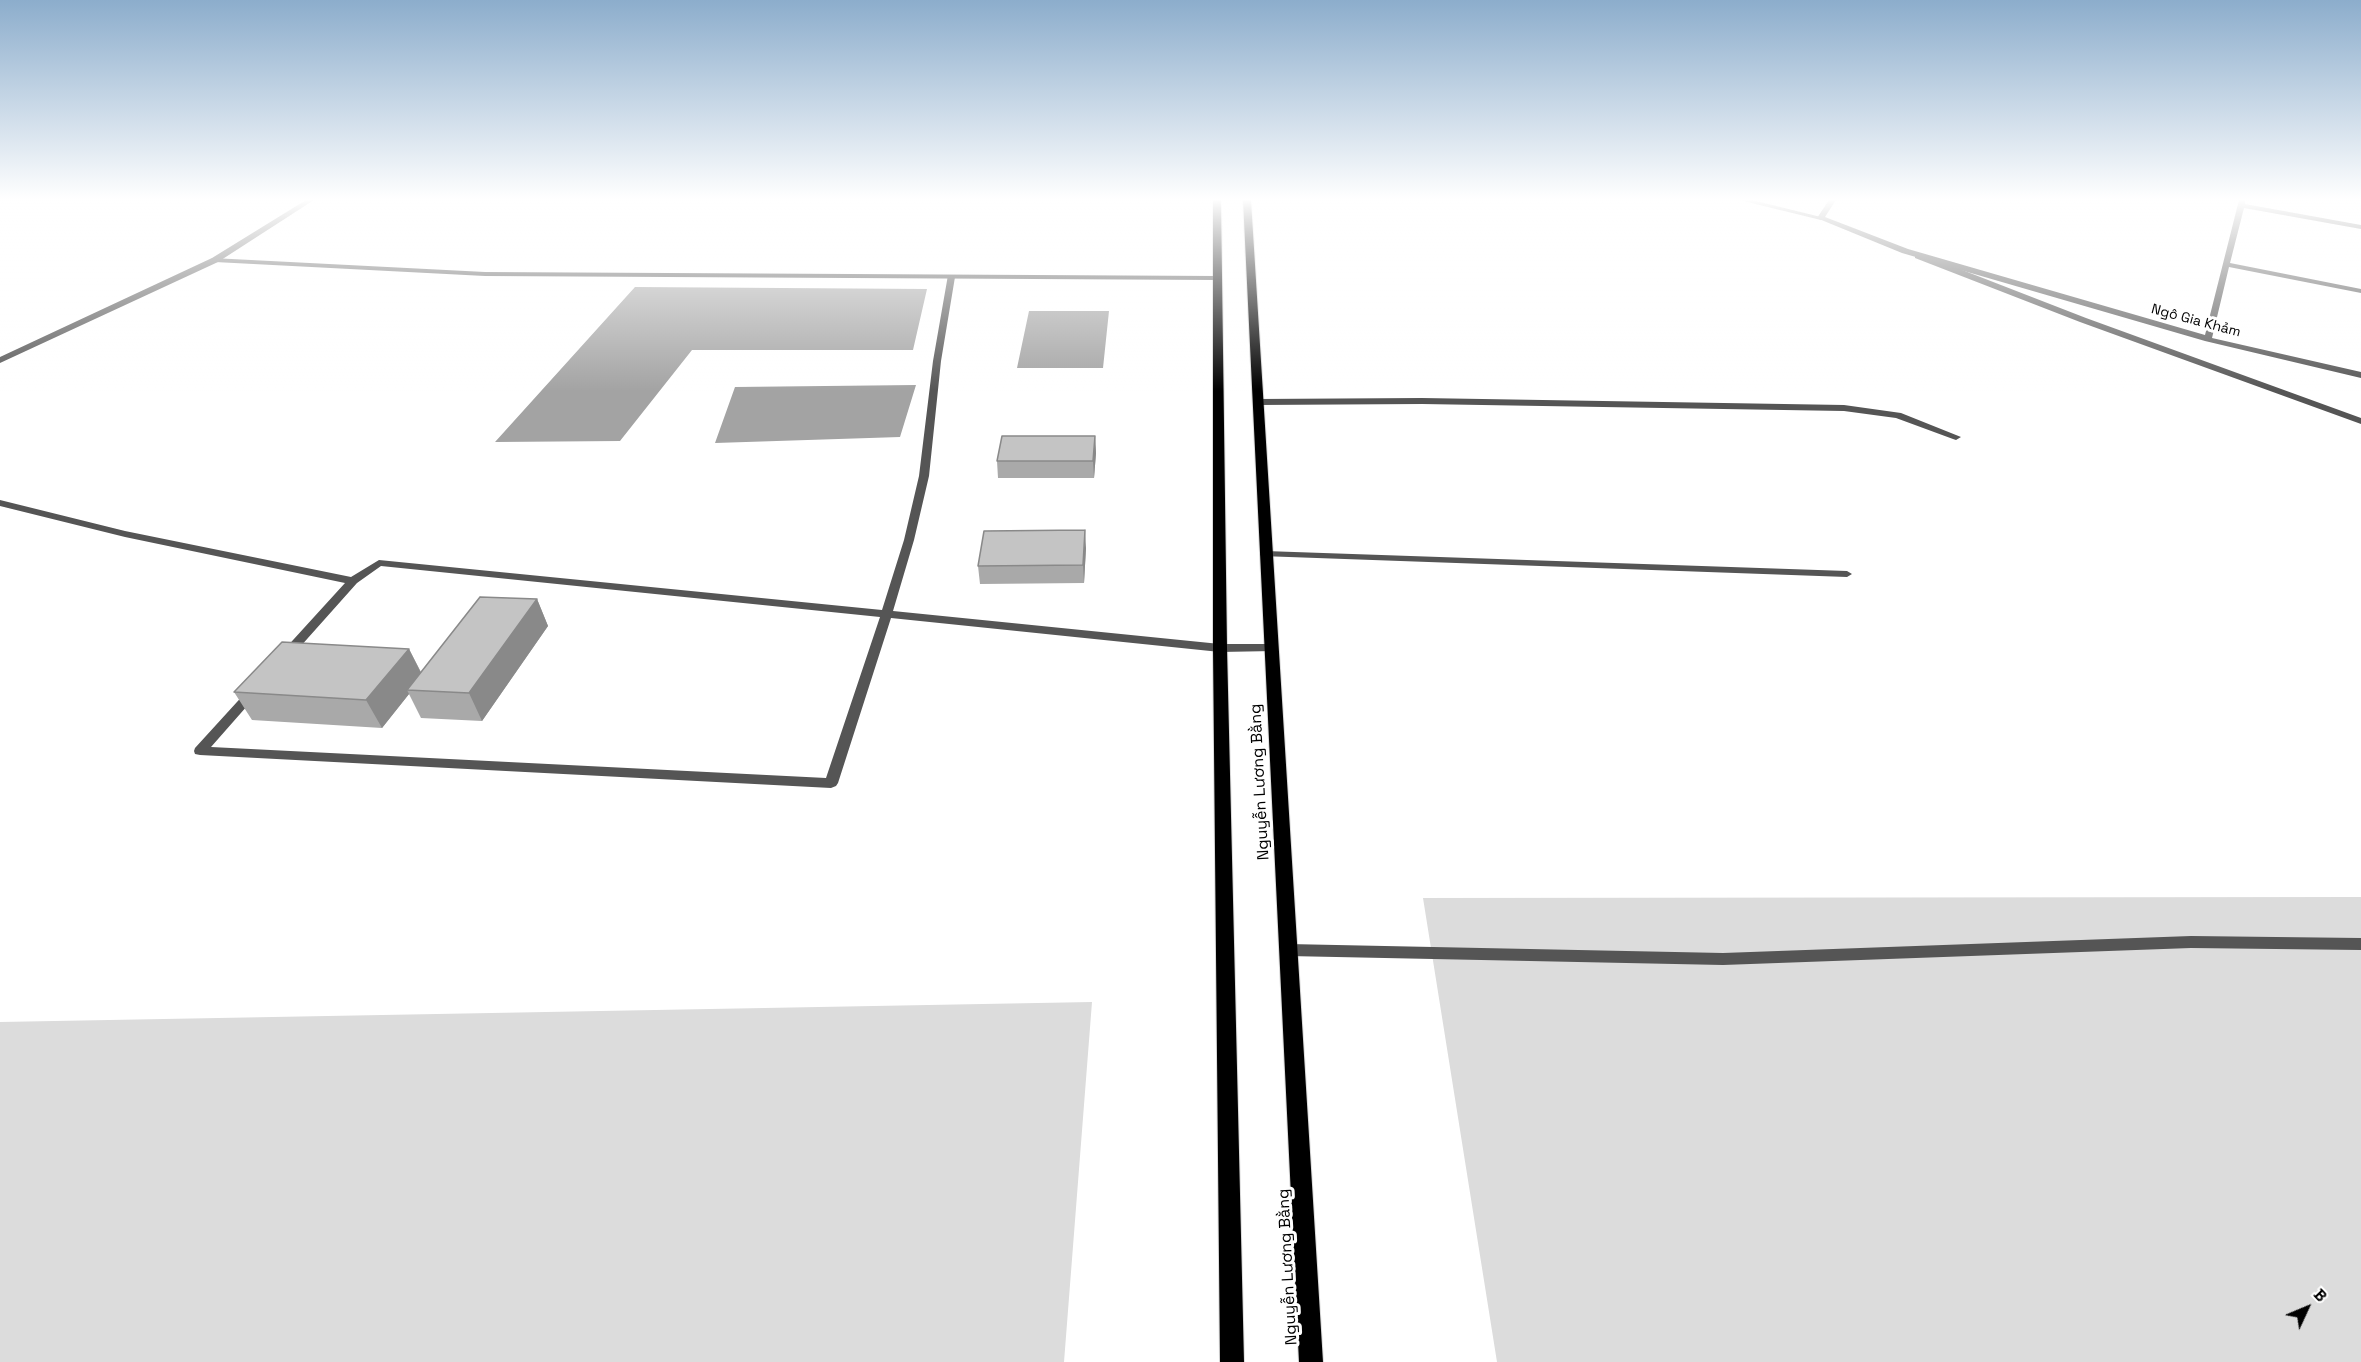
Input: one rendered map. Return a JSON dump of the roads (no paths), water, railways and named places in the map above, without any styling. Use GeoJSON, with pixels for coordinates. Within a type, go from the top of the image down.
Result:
{"type":"FeatureCollection","features":[{"type":"Feature","properties":{"kind":"main road"},"geometry":{"type":"LineString","coordinates":[[1217,264],[1220,648],[1232,1362]]}},
{"type":"Feature","properties":{"kind":"main road","name":"Nguyễn Lương Bằng"},"geometry":{"type":"LineString","coordinates":[[1250,264],[1311,1362]]}},
{"type":"Feature","properties":{"kind":"street"},"geometry":{"type":"LineString","coordinates":[[0,360],[207,264]]}},
{"type":"Feature","properties":{"kind":"street"},"geometry":{"type":"LineString","coordinates":[[284,264],[485,274],[1217,278]]}},
{"type":"Feature","properties":{"kind":"street"},"geometry":{"type":"LineString","coordinates":[[1937,264],[2083,320],[2361,421]]}},
{"type":"Feature","properties":{"kind":"street","name":"Ngô Gia Khảm"},"geometry":{"type":"LineString","coordinates":[[1948,264],[2208,339],[2361,375]]}},
{"type":"Feature","properties":{"kind":"street"},"geometry":{"type":"LineString","coordinates":[[2208,339],[2226,264],[2361,291]]}},
{"type":"Feature","properties":{"kind":"street"},"geometry":{"type":"LineString","coordinates":[[256,688],[200,751],[831,783],[909,540],[924,476],[937,361],[951,277]]}},
{"type":"Feature","properties":{"kind":"street"},"geometry":{"type":"LineString","coordinates":[[1257,402],[1422,401],[1844,408],[1898,415],[1956,436]]}},
{"type":"Feature","properties":{"kind":"street"},"geometry":{"type":"LineString","coordinates":[[0,503],[125,534],[353,581]]}},
{"type":"Feature","properties":{"kind":"street"},"geometry":{"type":"LineString","coordinates":[[1265,554],[1847,574]]}},
{"type":"Feature","properties":{"kind":"street"},"geometry":{"type":"LineString","coordinates":[[280,662],[353,581],[379,563],[1220,648],[1270,648]]}},
{"type":"Feature","properties":{"kind":"street"},"geometry":{"type":"LineString","coordinates":[[1288,950],[1723,958],[2191,942],[2361,944]]}}]}
